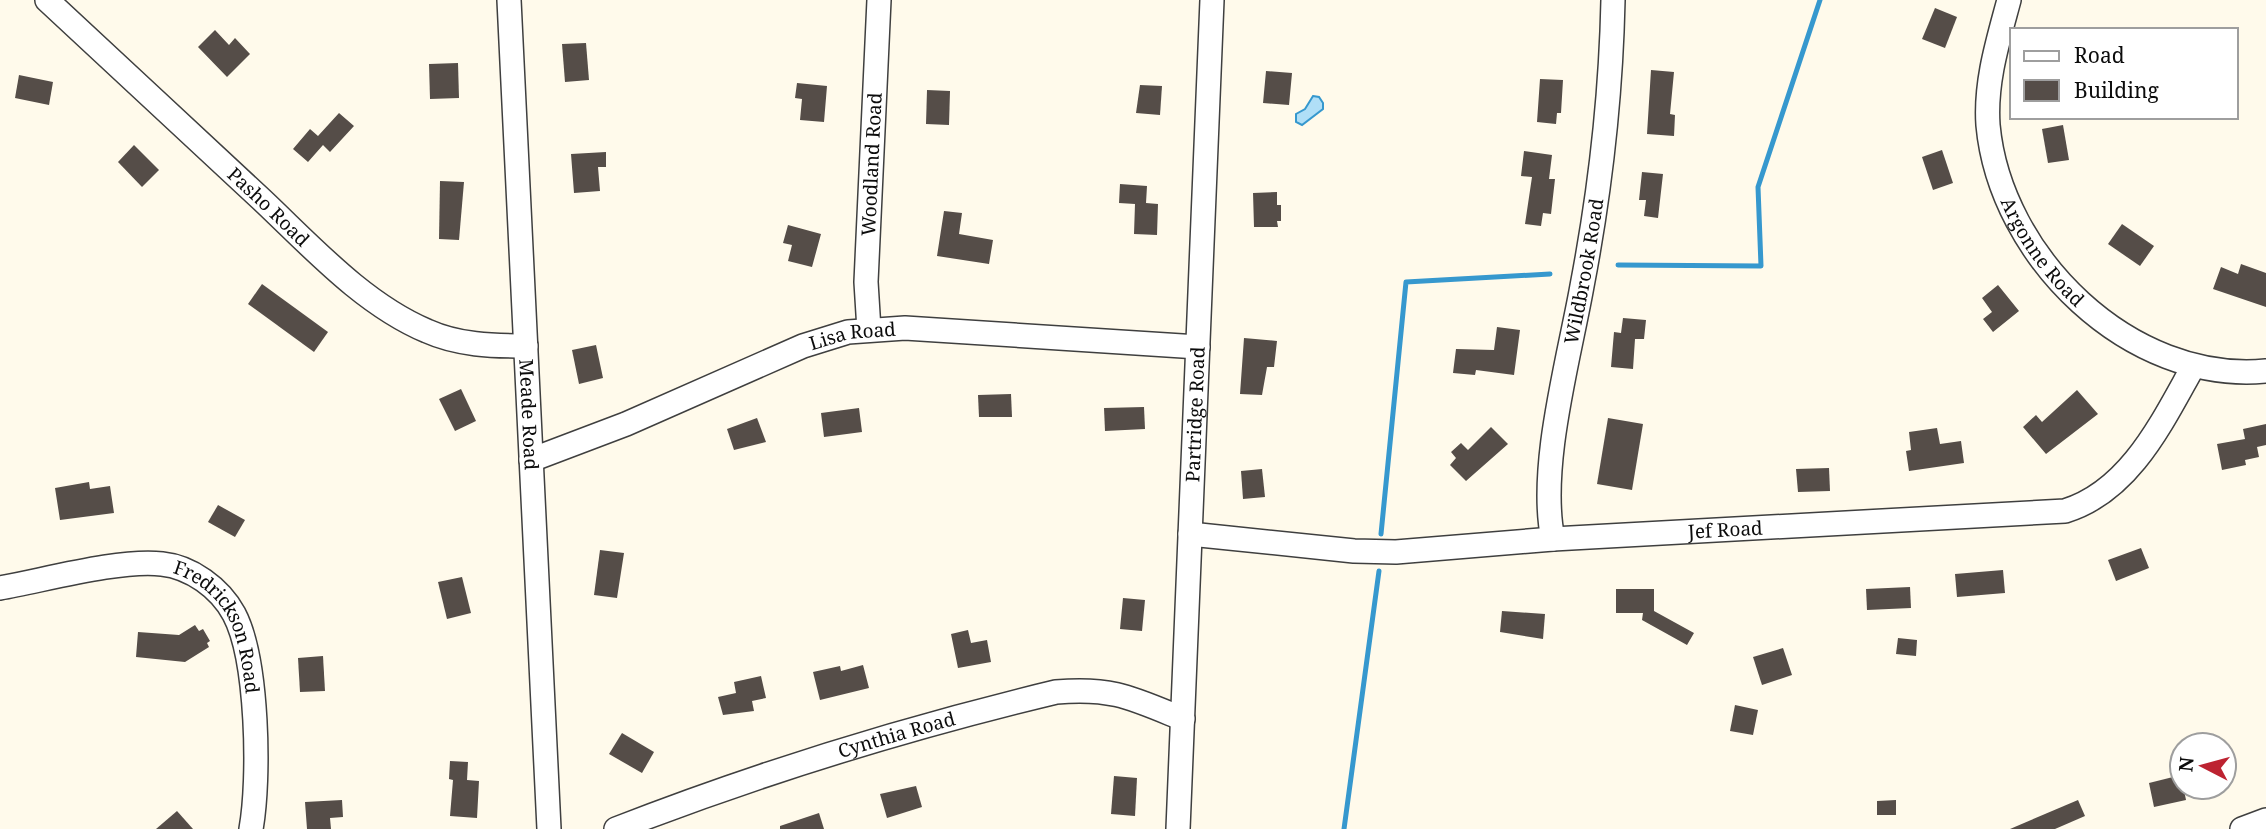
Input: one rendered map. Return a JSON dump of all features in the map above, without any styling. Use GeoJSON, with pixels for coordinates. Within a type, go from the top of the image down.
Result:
{"type":"FeatureCollection","features":[{"type":"Feature","properties":{"kind":"street","name":"Pasho Road"},"geometry":{"type":"LineString","coordinates":[[47,0],[335,268],[392,313],[430,333],[459,341],[491,346],[526,346]]}},
{"type":"Feature","properties":{"kind":"street","name":"Meade Road"},"geometry":{"type":"LineString","coordinates":[[509,0],[549,829]]}},
{"type":"Feature","properties":{"kind":"street","name":"Woodland Road"},"geometry":{"type":"LineString","coordinates":[[869,330],[866,282],[879,0]]}},
{"type":"Feature","properties":{"kind":"street","name":"Partridge Road"},"geometry":{"type":"LineString","coordinates":[[1178,829],[1212,0]]}},
{"type":"Feature","properties":{"kind":"street","name":"Wildbrook Road"},"geometry":{"type":"LineString","coordinates":[[1553,539],[1547,486],[1583,283],[1609,99],[1613,0]]}},
{"type":"Feature","properties":{"kind":"street","name":"Argonne Road"},"geometry":{"type":"LineString","coordinates":[[2009,0],[1992,69],[1988,113],[1995,167],[2009,203],[2040,259],[2065,288],[2120,330],[2150,348],[2193,367],[2234,372],[2266,371]]}},
{"type":"Feature","properties":{"kind":"street","name":"Lisa Road"},"geometry":{"type":"LineString","coordinates":[[531,460],[626,424],[827,337],[869,330],[905,328],[1198,347]]}},
{"type":"Feature","properties":{"kind":"street","name":"Jef Road"},"geometry":{"type":"LineString","coordinates":[[1190,534],[1382,552],[1553,539],[2065,511],[2082,506],[2116,482],[2158,427],[2193,367]]}},
{"type":"Feature","properties":{"kind":"street","name":"Fredrickson Road"},"geometry":{"type":"LineString","coordinates":[[0,588],[135,562],[166,564],[193,574],[218,590],[235,615],[253,695],[257,769],[251,829]]}},
{"type":"Feature","properties":{"kind":"street","name":"Cynthia Road"},"geometry":{"type":"LineString","coordinates":[[616,829],[724,788],[839,750],[1056,692],[1093,688],[1115,693],[1182,719]]}},
{"type":"Feature","properties":{"kind":"street"},"geometry":{"type":"LineString","coordinates":[[2242,829],[2266,820]]}},
{"type":"Feature","properties":{"kind":"water"},"geometry":{"type":"Polygon","coordinates":[[[1313,96],[1319,97],[1323,109],[1302,125],[1296,122],[1296,114],[1305,109],[1313,96]]]}},
{"type":"Feature","properties":{"kind":"building"},"geometry":{"type":"Polygon","coordinates":[[[1935,8],[1957,17],[1945,48],[1922,39],[1935,8]]]}},
{"type":"Feature","properties":{"kind":"building"},"geometry":{"type":"Polygon","coordinates":[[[215,30],[229,45],[235,38],[250,54],[227,77],[198,47],[215,30]]]}},
{"type":"Feature","properties":{"kind":"building"},"geometry":{"type":"Polygon","coordinates":[[[586,43],[589,80],[565,82],[562,44],[586,43]]]}},
{"type":"Feature","properties":{"kind":"building"},"geometry":{"type":"Polygon","coordinates":[[[458,63],[459,98],[430,99],[429,64],[458,63]]]}},
{"type":"Feature","properties":{"kind":"building"},"geometry":{"type":"Polygon","coordinates":[[[1651,70],[1674,72],[1670,114],[1675,115],[1674,136],[1647,134],[1651,70]]]}},
{"type":"Feature","properties":{"kind":"building"},"geometry":{"type":"Polygon","coordinates":[[[1266,71],[1292,73],[1289,105],[1263,103],[1266,71]]]}},
{"type":"Feature","properties":{"kind":"building"},"geometry":{"type":"Polygon","coordinates":[[[19,75],[53,82],[49,105],[15,98],[19,75]]]}},
{"type":"Feature","properties":{"kind":"building"},"geometry":{"type":"Polygon","coordinates":[[[1540,79],[1563,80],[1561,113],[1557,113],[1556,124],[1537,122],[1540,79]]]}},
{"type":"Feature","properties":{"kind":"building"},"geometry":{"type":"Polygon","coordinates":[[[797,83],[827,86],[824,122],[800,120],[802,99],[795,98],[797,83]]]}},
{"type":"Feature","properties":{"kind":"building"},"geometry":{"type":"Polygon","coordinates":[[[1140,85],[1162,86],[1160,115],[1136,113],[1140,85]]]}},
{"type":"Feature","properties":{"kind":"building"},"geometry":{"type":"Polygon","coordinates":[[[927,90],[950,91],[949,125],[926,124],[927,90]]]}},
{"type":"Feature","properties":{"kind":"building"},"geometry":{"type":"Polygon","coordinates":[[[339,113],[354,126],[330,152],[323,145],[308,162],[293,149],[310,129],[318,136],[339,113]]]}},
{"type":"Feature","properties":{"kind":"building"},"geometry":{"type":"Polygon","coordinates":[[[2063,125],[2069,160],[2048,163],[2042,129],[2063,125]]]}},
{"type":"Feature","properties":{"kind":"building"},"geometry":{"type":"Polygon","coordinates":[[[134,145],[159,170],[142,187],[118,162],[134,145]]]}},
{"type":"Feature","properties":{"kind":"building"},"geometry":{"type":"Polygon","coordinates":[[[1942,150],[1953,183],[1933,190],[1922,157],[1942,150]]]}},
{"type":"Feature","properties":{"kind":"building"},"geometry":{"type":"Polygon","coordinates":[[[1524,151],[1552,155],[1549,179],[1555,179],[1551,214],[1543,213],[1541,226],[1525,224],[1532,177],[1521,176],[1524,151]]]}},
{"type":"Feature","properties":{"kind":"building"},"geometry":{"type":"Polygon","coordinates":[[[606,152],[606,167],[598,167],[600,191],[574,193],[571,154],[606,152]]]}},
{"type":"Feature","properties":{"kind":"building"},"geometry":{"type":"Polygon","coordinates":[[[1642,172],[1663,174],[1658,218],[1644,216],[1646,200],[1639,200],[1642,172]]]}},
{"type":"Feature","properties":{"kind":"building"},"geometry":{"type":"Polygon","coordinates":[[[440,181],[464,182],[459,240],[439,239],[440,181]]]}},
{"type":"Feature","properties":{"kind":"building"},"geometry":{"type":"Polygon","coordinates":[[[1120,184],[1147,186],[1146,203],[1158,204],[1157,235],[1134,234],[1135,204],[1119,203],[1120,184]]]}},
{"type":"Feature","properties":{"kind":"building"},"geometry":{"type":"Polygon","coordinates":[[[1277,192],[1277,205],[1281,205],[1281,221],[1277,221],[1278,227],[1254,227],[1253,193],[1277,192]]]}},
{"type":"Feature","properties":{"kind":"building"},"geometry":{"type":"Polygon","coordinates":[[[944,211],[962,213],[959,234],[993,240],[989,264],[937,256],[944,211]]]}},
{"type":"Feature","properties":{"kind":"building"},"geometry":{"type":"Polygon","coordinates":[[[2122,224],[2154,246],[2140,266],[2108,244],[2122,224]]]}},
{"type":"Feature","properties":{"kind":"building"},"geometry":{"type":"Polygon","coordinates":[[[788,225],[821,234],[812,267],[788,261],[792,245],[783,243],[788,225]]]}},
{"type":"Feature","properties":{"kind":"building"},"geometry":{"type":"Polygon","coordinates":[[[2241,264],[2266,273],[2266,307],[2213,289],[2221,267],[2238,274],[2241,264]]]}},
{"type":"Feature","properties":{"kind":"building"},"geometry":{"type":"Polygon","coordinates":[[[262,284],[328,332],[314,352],[248,304],[262,284]]]}},
{"type":"Feature","properties":{"kind":"building"},"geometry":{"type":"Polygon","coordinates":[[[1998,285],[2019,311],[1993,332],[1983,319],[1992,312],[1982,298],[1998,285]]]}},
{"type":"Feature","properties":{"kind":"building"},"geometry":{"type":"Polygon","coordinates":[[[1623,318],[1646,320],[1644,339],[1635,339],[1633,369],[1611,367],[1614,332],[1621,333],[1623,318]]]}},
{"type":"Feature","properties":{"kind":"building"},"geometry":{"type":"Polygon","coordinates":[[[1497,327],[1520,330],[1514,375],[1476,370],[1475,375],[1453,373],[1456,349],[1494,350],[1497,327]]]}},
{"type":"Feature","properties":{"kind":"building"},"geometry":{"type":"Polygon","coordinates":[[[1244,338],[1277,341],[1274,367],[1267,367],[1262,395],[1240,394],[1244,338]]]}},
{"type":"Feature","properties":{"kind":"building"},"geometry":{"type":"Polygon","coordinates":[[[596,345],[603,378],[579,384],[572,350],[596,345]]]}},
{"type":"Feature","properties":{"kind":"building"},"geometry":{"type":"Polygon","coordinates":[[[461,389],[476,421],[455,431],[439,399],[461,389]]]}},
{"type":"Feature","properties":{"kind":"building"},"geometry":{"type":"Polygon","coordinates":[[[2077,390],[2098,414],[2046,454],[2023,427],[2036,415],[2042,422],[2077,390]]]}},
{"type":"Feature","properties":{"kind":"building"},"geometry":{"type":"Polygon","coordinates":[[[1011,394],[1012,417],[979,417],[978,395],[1011,394]]]}},
{"type":"Feature","properties":{"kind":"building"},"geometry":{"type":"Polygon","coordinates":[[[1144,407],[1145,429],[1105,431],[1104,408],[1144,407]]]}},
{"type":"Feature","properties":{"kind":"building"},"geometry":{"type":"Polygon","coordinates":[[[859,408],[862,432],[824,437],[821,413],[859,408]]]}},
{"type":"Feature","properties":{"kind":"building"},"geometry":{"type":"Polygon","coordinates":[[[757,418],[766,442],[734,450],[727,429],[757,418]]]}},
{"type":"Feature","properties":{"kind":"building"},"geometry":{"type":"Polygon","coordinates":[[[1608,418],[1643,424],[1632,490],[1597,484],[1608,418]]]}},
{"type":"Feature","properties":{"kind":"building"},"geometry":{"type":"Polygon","coordinates":[[[2266,424],[2266,445],[2257,447],[2259,457],[2245,460],[2246,465],[2222,470],[2217,444],[2245,439],[2243,429],[2266,424]]]}},
{"type":"Feature","properties":{"kind":"building"},"geometry":{"type":"Polygon","coordinates":[[[1491,427],[1508,444],[1466,481],[1450,465],[1456,458],[1451,452],[1461,443],[1468,450],[1491,427]]]}},
{"type":"Feature","properties":{"kind":"building"},"geometry":{"type":"Polygon","coordinates":[[[1937,428],[1940,444],[1961,441],[1964,463],[1909,471],[1906,451],[1911,450],[1909,432],[1937,428]]]}},
{"type":"Feature","properties":{"kind":"building"},"geometry":{"type":"Polygon","coordinates":[[[1829,468],[1830,491],[1798,492],[1796,469],[1829,468]]]}},
{"type":"Feature","properties":{"kind":"building"},"geometry":{"type":"Polygon","coordinates":[[[1262,469],[1265,497],[1243,499],[1241,471],[1262,469]]]}},
{"type":"Feature","properties":{"kind":"building"},"geometry":{"type":"Polygon","coordinates":[[[89,482],[90,489],[110,486],[114,513],[60,520],[55,488],[89,482]]]}},
{"type":"Feature","properties":{"kind":"building"},"geometry":{"type":"Polygon","coordinates":[[[218,505],[245,520],[235,537],[208,522],[218,505]]]}},
{"type":"Feature","properties":{"kind":"building"},"geometry":{"type":"Polygon","coordinates":[[[2141,548],[2149,568],[2116,581],[2108,560],[2141,548]]]}},
{"type":"Feature","properties":{"kind":"building"},"geometry":{"type":"Polygon","coordinates":[[[600,550],[624,553],[617,598],[594,595],[600,550]]]}},
{"type":"Feature","properties":{"kind":"building"},"geometry":{"type":"Polygon","coordinates":[[[2003,570],[2005,593],[1957,597],[1955,574],[2003,570]]]}},
{"type":"Feature","properties":{"kind":"building"},"geometry":{"type":"Polygon","coordinates":[[[462,577],[471,613],[447,619],[438,582],[462,577]]]}},
{"type":"Feature","properties":{"kind":"building"},"geometry":{"type":"Polygon","coordinates":[[[1910,587],[1911,608],[1867,610],[1866,589],[1910,587]]]}},
{"type":"Feature","properties":{"kind":"building"},"geometry":{"type":"Polygon","coordinates":[[[1616,589],[1654,589],[1654,611],[1694,633],[1687,645],[1642,620],[1643,613],[1616,613],[1616,589]]]}},
{"type":"Feature","properties":{"kind":"building"},"geometry":{"type":"Polygon","coordinates":[[[1123,598],[1145,600],[1142,631],[1120,629],[1123,598]]]}},
{"type":"Feature","properties":{"kind":"building"},"geometry":{"type":"Polygon","coordinates":[[[1502,611],[1545,614],[1543,639],[1500,632],[1502,611]]]}},
{"type":"Feature","properties":{"kind":"building"},"geometry":{"type":"Polygon","coordinates":[[[195,625],[199,631],[203,629],[210,641],[207,643],[209,647],[185,662],[136,657],[138,632],[179,635],[195,625]]]}},
{"type":"Feature","properties":{"kind":"building"},"geometry":{"type":"Polygon","coordinates":[[[968,630],[971,643],[987,640],[991,662],[958,668],[951,634],[968,630]]]}},
{"type":"Feature","properties":{"kind":"building"},"geometry":{"type":"Polygon","coordinates":[[[1898,638],[1917,640],[1916,656],[1896,654],[1898,638]]]}},
{"type":"Feature","properties":{"kind":"building"},"geometry":{"type":"Polygon","coordinates":[[[1783,648],[1792,675],[1762,685],[1753,657],[1783,648]]]}},
{"type":"Feature","properties":{"kind":"building"},"geometry":{"type":"Polygon","coordinates":[[[323,656],[325,691],[300,692],[298,658],[323,656]]]}},
{"type":"Feature","properties":{"kind":"building"},"geometry":{"type":"Polygon","coordinates":[[[863,665],[869,688],[820,700],[813,672],[840,666],[841,671],[863,665]]]}},
{"type":"Feature","properties":{"kind":"building"},"geometry":{"type":"Polygon","coordinates":[[[761,676],[766,698],[752,701],[754,711],[723,715],[718,697],[736,693],[734,682],[761,676]]]}},
{"type":"Feature","properties":{"kind":"building"},"geometry":{"type":"Polygon","coordinates":[[[1735,705],[1758,710],[1753,735],[1730,731],[1735,705]]]}},
{"type":"Feature","properties":{"kind":"building"},"geometry":{"type":"Polygon","coordinates":[[[622,733],[654,752],[642,773],[609,754],[622,733]]]}},
{"type":"Feature","properties":{"kind":"building"},"geometry":{"type":"Polygon","coordinates":[[[450,761],[468,762],[467,780],[479,781],[477,818],[450,816],[453,780],[449,779],[450,761]]]}},
{"type":"Feature","properties":{"kind":"building"},"geometry":{"type":"Polygon","coordinates":[[[1114,776],[1137,778],[1135,816],[1111,814],[1114,776]]]}},
{"type":"Feature","properties":{"kind":"building"},"geometry":{"type":"Polygon","coordinates":[[[2168,778],[2168,801],[2181,801],[2154,807],[2149,783],[2168,778]]]}},
{"type":"Feature","properties":{"kind":"building"},"geometry":{"type":"Polygon","coordinates":[[[916,786],[922,807],[887,818],[880,794],[916,786]]]}},
{"type":"Feature","properties":{"kind":"building"},"geometry":{"type":"Polygon","coordinates":[[[342,800],[343,817],[330,818],[331,829],[307,829],[305,802],[342,800]]]}},
{"type":"Feature","properties":{"kind":"building"},"geometry":{"type":"Polygon","coordinates":[[[1896,800],[1896,815],[1877,815],[1877,801],[1896,800]]]}},
{"type":"Feature","properties":{"kind":"building"},"geometry":{"type":"Polygon","coordinates":[[[2078,800],[2085,816],[2055,829],[2010,829],[2078,800]]]}},
{"type":"Feature","properties":{"kind":"building"},"geometry":{"type":"Polygon","coordinates":[[[177,811],[193,829],[156,829],[177,811]]]}},
{"type":"Feature","properties":{"kind":"building"},"geometry":{"type":"Polygon","coordinates":[[[819,813],[824,829],[780,829],[780,826],[819,813]]]}},
{"type":"Feature","properties":{"kind":"waterway"},"geometry":{"type":"LineString","coordinates":[[1618,265],[1761,266],[1758,187],[1820,0]]}},
{"type":"Feature","properties":{"kind":"waterway"},"geometry":{"type":"LineString","coordinates":[[1381,534],[1406,282],[1550,274]]}},
{"type":"Feature","properties":{"kind":"waterway"},"geometry":{"type":"LineString","coordinates":[[1344,829],[1379,571]]}}]}
